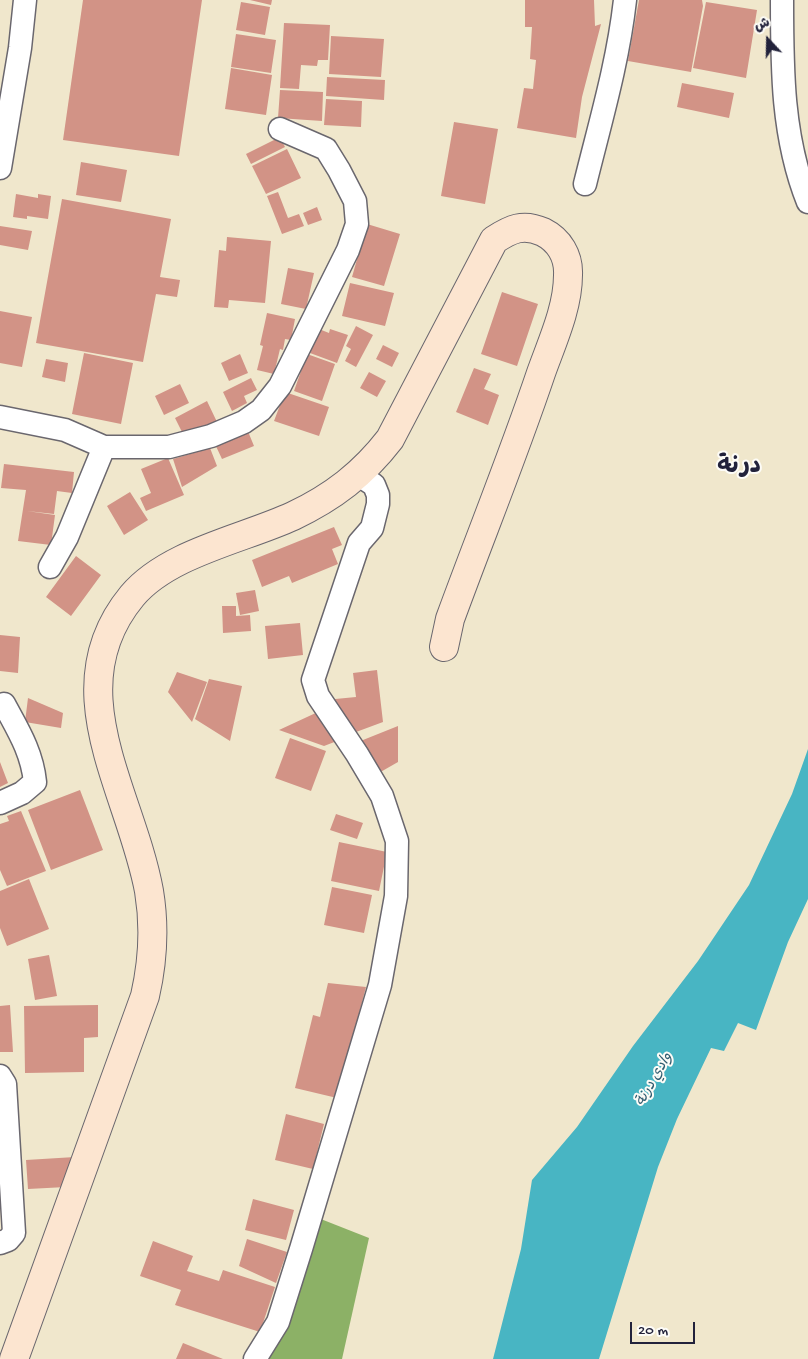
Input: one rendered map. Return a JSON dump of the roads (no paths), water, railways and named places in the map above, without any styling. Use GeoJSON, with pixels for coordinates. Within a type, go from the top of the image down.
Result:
{"type":"FeatureCollection","features":[{"type":"Feature","properties":{"kind":"street"},"geometry":{"type":"LineString","coordinates":[[0,168],[10,46],[25,0]]}},
{"type":"Feature","properties":{"kind":"street"},"geometry":{"type":"LineString","coordinates":[[585,184],[621,37],[625,0]]}},
{"type":"Feature","properties":{"kind":"street"},"geometry":{"type":"LineString","coordinates":[[782,0],[785,107],[796,164],[808,202]]}},
{"type":"Feature","properties":{"kind":"street"},"geometry":{"type":"LineString","coordinates":[[0,417],[65,430],[104,447],[169,447],[211,436],[244,422],[261,410],[280,386],[348,250],[357,224],[355,201],[326,149],[280,129]]}},
{"type":"Feature","properties":{"kind":"street"},"geometry":{"type":"LineString","coordinates":[[14,1359],[144,996],[150,973],[153,949],[148,891],[136,842],[99,718],[97,685],[102,653],[114,623],[133,596],[157,574],[201,552],[292,516],[319,503],[359,475],[375,459],[390,439],[494,240],[512,229],[533,228],[552,236],[565,253],[568,273],[565,301],[521,431],[450,619],[444,647]]}},
{"type":"Feature","properties":{"kind":"street"},"geometry":{"type":"LineString","coordinates":[[50,567],[67,537],[104,447]]}},
{"type":"Feature","properties":{"kind":"street"},"geometry":{"type":"LineString","coordinates":[[255,1359],[278,1322],[301,1249],[380,985],[396,896],[397,841],[382,796],[357,754],[318,696],[313,680],[359,543],[372,528],[376,515],[378,495],[374,485],[359,475]]}},
{"type":"Feature","properties":{"kind":"street"},"geometry":{"type":"LineString","coordinates":[[0,804],[22,794],[35,782],[34,764],[4,704]]}},
{"type":"Feature","properties":{"kind":"street"},"geometry":{"type":"LineString","coordinates":[[0,1076],[5,1084],[14,1233],[8,1240],[0,1243]]}},
{"type":"Feature","properties":{"kind":"water","name":"وادي درنة"},"geometry":{"type":"Polygon","coordinates":[[[808,749],[808,899],[788,942],[756,1030],[738,1023],[724,1051],[711,1048],[677,1119],[658,1167],[599,1359],[493,1359],[521,1249],[532,1180],[577,1127],[633,1046],[698,961],[749,885],[792,794],[808,749]]]}},
{"type":"Feature","properties":{"kind":"district","name":"درنة"},"geometry":{"type":"Point","coordinates":[739,468]}}]}
